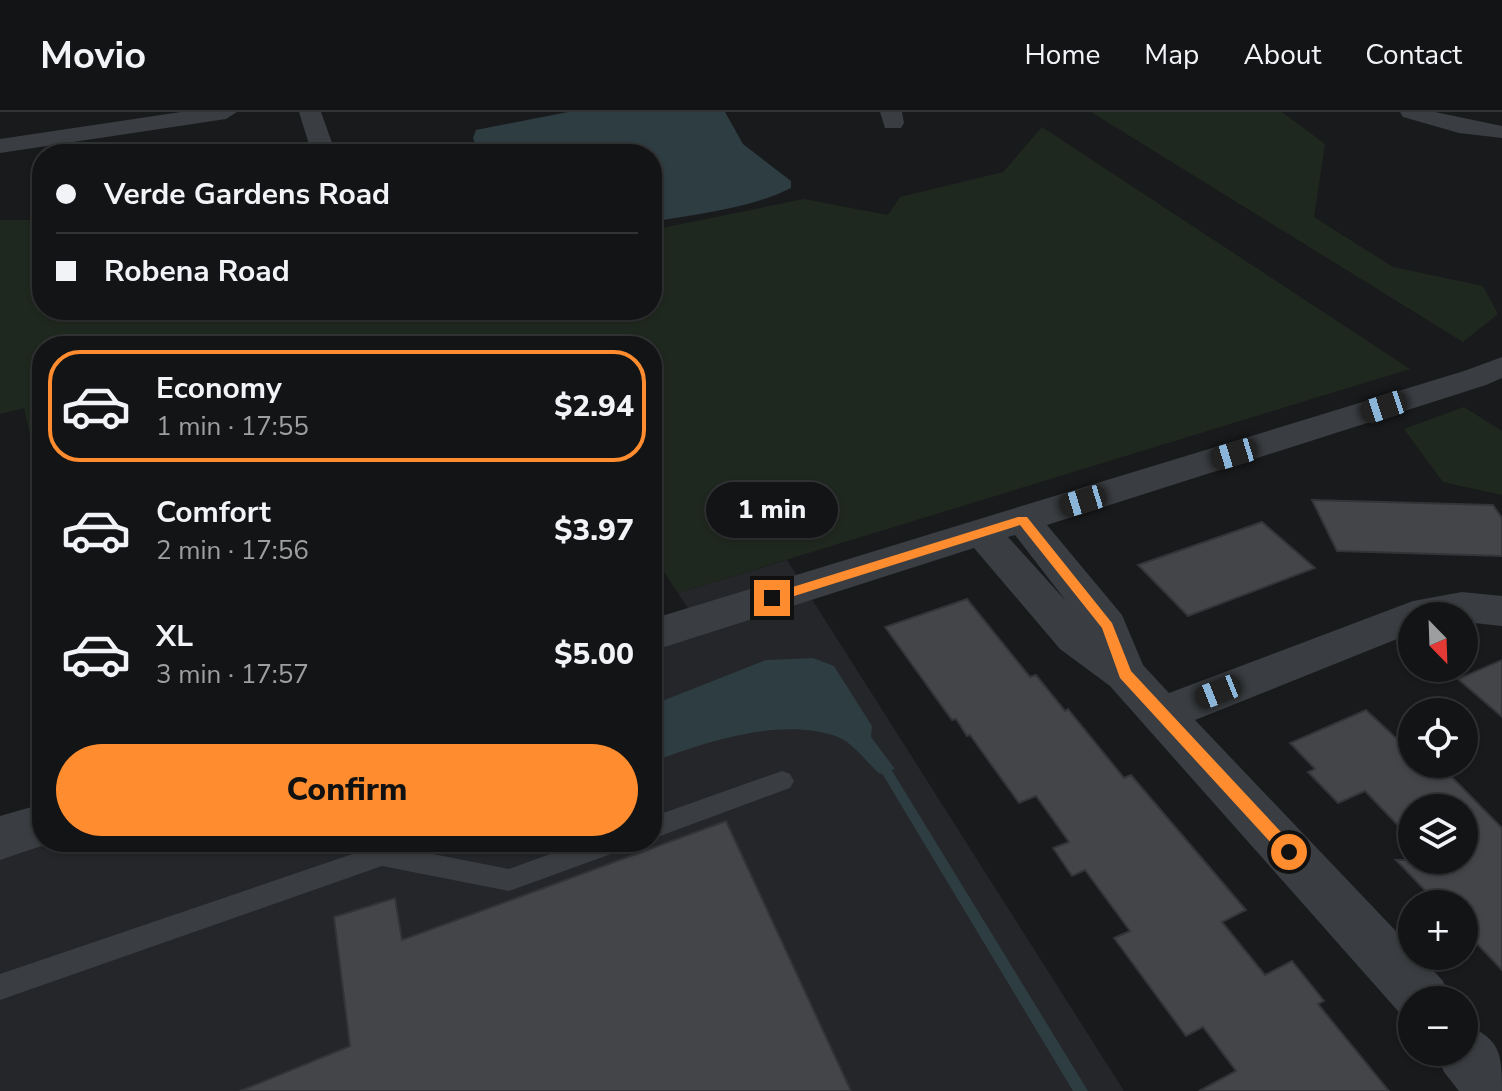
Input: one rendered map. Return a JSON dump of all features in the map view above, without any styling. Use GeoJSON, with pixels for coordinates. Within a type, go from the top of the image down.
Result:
{"type":"FeatureCollection","features":[{"type":"Feature","properties":{"kind":"street"},"geometry":{"type":"LineString","coordinates":[[0,146],[226,112]]}},
{"type":"Feature","properties":{"kind":"street"},"geometry":{"type":"LineString","coordinates":[[310,112],[321,144]]}},
{"type":"Feature","properties":{"kind":"street"},"geometry":{"type":"LineString","coordinates":[[1411,112],[1459,126],[1501,129]]}},
{"type":"Feature","properties":{"kind":"street"},"geometry":{"type":"LineString","coordinates":[[662,632],[1475,378],[1502,366]]}},
{"type":"Feature","properties":{"kind":"street"},"geometry":{"type":"LineString","coordinates":[[1023,520],[1108,626],[1125,674]]}},
{"type":"Feature","properties":{"kind":"street"},"geometry":{"type":"LineString","coordinates":[[982,533],[1075,638],[1125,674],[1163,714],[1411,986]]}},
{"type":"Feature","properties":{"kind":"street"},"geometry":{"type":"LineString","coordinates":[[1478,609],[1502,611]]}},
{"type":"Feature","properties":{"kind":"street"},"geometry":{"type":"LineString","coordinates":[[1163,714],[1398,622]]}},
{"type":"Feature","properties":{"kind":"street"},"geometry":{"type":"LineString","coordinates":[[0,838],[32,828]]}},
{"type":"Feature","properties":{"kind":"street"},"geometry":{"type":"LineString","coordinates":[[1475,1066],[1495,1091]]}},
{"type":"Feature","properties":{"kind":"lane"},"geometry":{"type":"LineString","coordinates":[[662,824],[782,781]]}},
{"type":"Feature","properties":{"kind":"lane"},"geometry":{"type":"LineString","coordinates":[[0,987],[382,855],[509,880],[586,852]]}},
{"type":"Feature","properties":{"kind":"shaded area"},"geometry":{"type":"Polygon","coordinates":[[[568,112],[725,112],[743,144],[791,181],[791,188],[741,206],[662,220],[662,144],[475,144],[473,138],[476,130],[568,112]]]}},
{"type":"Feature","properties":{"kind":"shaded area"},"geometry":{"type":"Polygon","coordinates":[[[787,560],[1124,1091],[0,1091],[0,823],[32,837],[32,852],[662,852],[662,617],[688,608],[678,593],[787,560]]]}},
{"type":"Feature","properties":{"kind":"shaded area"},"geometry":{"type":"Polygon","coordinates":[[[813,658],[834,666],[872,726],[871,737],[895,769],[880,774],[844,740],[816,731],[793,729],[744,734],[662,759],[662,701],[766,660],[813,658]]]}},
{"type":"Feature","properties":{"kind":"green space"},"geometry":{"type":"Polygon","coordinates":[[[1091,112],[1282,112],[1325,144],[1314,217],[1393,267],[1483,286],[1498,314],[1463,342],[1091,112]]]}},
{"type":"Feature","properties":{"kind":"green space"},"geometry":{"type":"Polygon","coordinates":[[[1042,127],[1410,369],[678,593],[662,568],[662,336],[32,336],[32,444],[24,408],[0,414],[0,220],[32,220],[32,320],[662,320],[662,228],[804,199],[888,215],[900,197],[1003,172],[1042,127]]]}},
{"type":"Feature","properties":{"kind":"green space"},"geometry":{"type":"Polygon","coordinates":[[[1464,407],[1502,431],[1502,495],[1443,482],[1404,429],[1464,407]]]}},
{"type":"Feature","properties":{"kind":"building"},"geometry":{"type":"Polygon","coordinates":[[[1312,500],[1493,505],[1502,518],[1502,556],[1337,551],[1312,500]]]}},
{"type":"Feature","properties":{"kind":"building"},"geometry":{"type":"Polygon","coordinates":[[[1262,522],[1315,568],[1188,616],[1138,565],[1262,522]]]}},
{"type":"Feature","properties":{"kind":"building"},"geometry":{"type":"Polygon","coordinates":[[[967,599],[1030,677],[1036,675],[1065,711],[1068,709],[1124,778],[1131,775],[1246,910],[1222,922],[1265,975],[1292,961],[1324,1001],[1318,1004],[1389,1091],[1199,1091],[1236,1071],[1203,1027],[1186,1036],[1114,938],[1130,931],[1085,870],[1072,876],[1053,848],[1069,842],[1036,796],[1019,803],[970,735],[967,736],[956,719],[952,720],[885,627],[967,599]]]}},
{"type":"Feature","properties":{"kind":"building"},"geometry":{"type":"Polygon","coordinates":[[[1502,660],[1502,717],[1461,682],[1478,682],[1478,670],[1502,660]]]}},
{"type":"Feature","properties":{"kind":"building"},"geometry":{"type":"Polygon","coordinates":[[[1366,710],[1398,740],[1398,778],[1453,778],[1469,794],[1398,794],[1398,825],[1365,791],[1338,803],[1308,772],[1315,769],[1290,743],[1366,710]]]}},
{"type":"Feature","properties":{"kind":"building"},"geometry":{"type":"Polygon","coordinates":[[[1478,804],[1502,828],[1502,970],[1478,945],[1478,890],[1425,890],[1409,874],[1478,874],[1478,804]]]}},
{"type":"Feature","properties":{"kind":"building"},"geometry":{"type":"Polygon","coordinates":[[[726,821],[851,1091],[240,1091],[350,1046],[334,917],[395,898],[402,940],[642,852],[662,852],[662,845],[726,821]]]}},
{"type":"Feature","properties":{"kind":"waterway"},"geometry":{"type":"LineString","coordinates":[[887,772],[1081,1091]]}},
{"type":"Feature","properties":{"kind":"route"},"geometry":{"type":"LineString","coordinates":[[772,598],[1023,520],[1108,626],[1125,674],[1289,852]]}}]}
